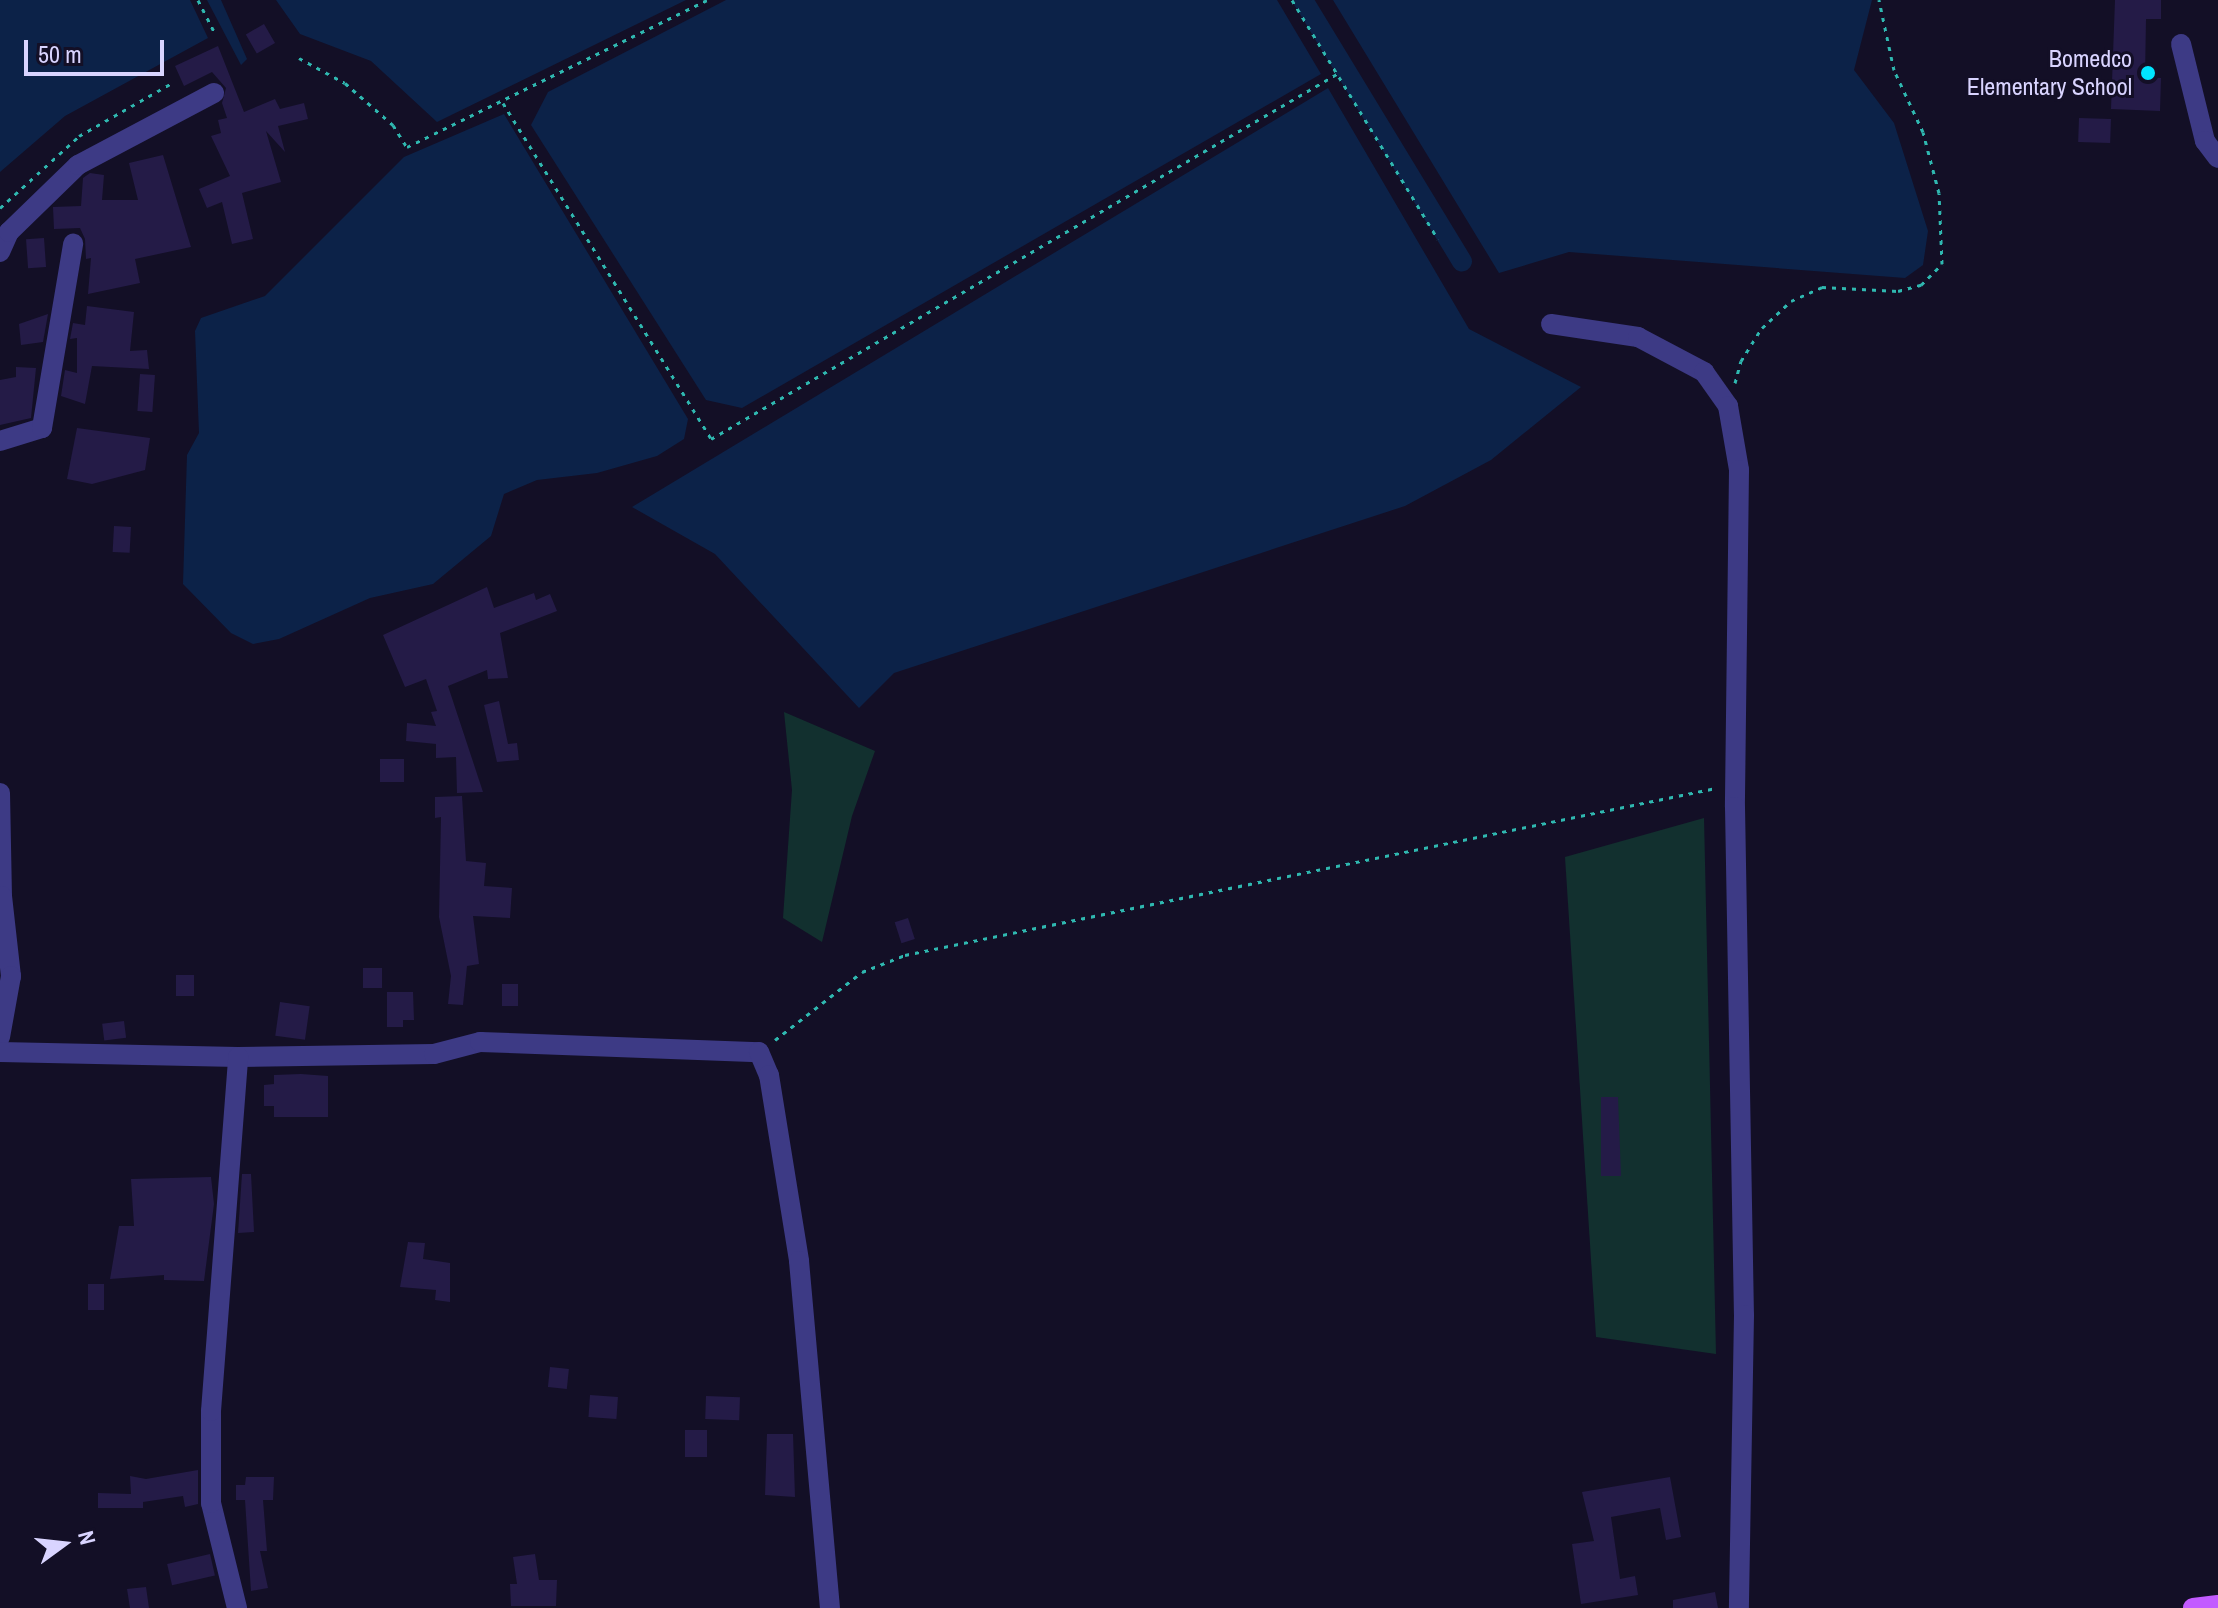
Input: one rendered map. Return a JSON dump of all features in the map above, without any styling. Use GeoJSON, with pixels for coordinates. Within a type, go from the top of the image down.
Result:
{"type":"FeatureCollection","features":[{"type":"Feature","properties":{"kind":"main road"},"geometry":{"type":"LineString","coordinates":[[2193,1608],[2218,1605]]}},
{"type":"Feature","properties":{"kind":"street"},"geometry":{"type":"LineString","coordinates":[[2181,44],[2205,141],[2218,158]]}},
{"type":"Feature","properties":{"kind":"street"},"geometry":{"type":"LineString","coordinates":[[0,252],[9,232],[78,165],[214,93]]}},
{"type":"Feature","properties":{"kind":"street"},"geometry":{"type":"LineString","coordinates":[[0,441],[42,428],[73,244]]}},
{"type":"Feature","properties":{"kind":"street"},"geometry":{"type":"LineString","coordinates":[[1551,324],[1638,337],[1704,372],[1728,406],[1739,470],[1736,784],[1744,1315],[1739,1608]]}},
{"type":"Feature","properties":{"kind":"street"},"geometry":{"type":"LineString","coordinates":[[0,793],[2,896],[11,976],[0,1037]]}},
{"type":"Feature","properties":{"kind":"street"},"geometry":{"type":"LineString","coordinates":[[0,1052],[238,1057],[434,1054],[480,1042],[759,1052],[769,1075],[799,1261],[830,1608]]}},
{"type":"Feature","properties":{"kind":"street"},"geometry":{"type":"LineString","coordinates":[[237,1608],[211,1503],[211,1411],[238,1057]]}},
{"type":"Feature","properties":{"kind":"path"},"geometry":{"type":"LineString","coordinates":[[198,0],[216,35]]}},
{"type":"Feature","properties":{"kind":"path"},"geometry":{"type":"LineString","coordinates":[[299,58],[345,83],[393,125],[407,147],[503,103],[707,0]]}},
{"type":"Feature","properties":{"kind":"path"},"geometry":{"type":"LineString","coordinates":[[1292,0],[1438,239]]}},
{"type":"Feature","properties":{"kind":"path"},"geometry":{"type":"LineString","coordinates":[[1728,406],[1741,361],[1762,328],[1791,301],[1822,287],[1898,291],[1921,285],[1942,264],[1939,193],[1923,132],[1894,70],[1879,0]]}},
{"type":"Feature","properties":{"kind":"path"},"geometry":{"type":"LineString","coordinates":[[503,103],[711,439],[1337,74]]}},
{"type":"Feature","properties":{"kind":"path"},"geometry":{"type":"LineString","coordinates":[[0,208],[79,136],[172,83]]}},
{"type":"Feature","properties":{"kind":"path"},"geometry":{"type":"LineString","coordinates":[[759,1052],[862,972],[905,955],[1736,784]]}},
{"type":"Feature","properties":{"kind":"green space"},"geometry":{"type":"Polygon","coordinates":[[[784,712],[875,751],[852,816],[822,942],[783,918],[792,790],[784,712]]]}},
{"type":"Feature","properties":{"kind":"green space"},"geometry":{"type":"Polygon","coordinates":[[[1704,818],[1716,1354],[1596,1337],[1565,857],[1704,818]]]}},
{"type":"Feature","properties":{"kind":"water"},"geometry":{"type":"Polygon","coordinates":[[[0,0],[190,0],[208,38],[65,116],[0,172],[0,0]]]}},
{"type":"Feature","properties":{"kind":"water"},"geometry":{"type":"Polygon","coordinates":[[[207,0],[221,0],[247,59],[241,65],[207,0]]]}},
{"type":"Feature","properties":{"kind":"water"},"geometry":{"type":"Polygon","coordinates":[[[276,0],[686,0],[437,122],[371,61],[300,34],[276,0]]]}},
{"type":"Feature","properties":{"kind":"water"},"geometry":{"type":"Polygon","coordinates":[[[726,0],[1277,0],[1321,74],[742,408],[706,400],[531,125],[548,92],[726,0]]]}},
{"type":"Feature","properties":{"kind":"water"},"geometry":{"type":"Polygon","coordinates":[[[1333,0],[1872,0],[1854,70],[1894,123],[1928,231],[1923,265],[1905,278],[1569,252],[1499,273],[1333,0]]]}},
{"type":"Feature","properties":{"kind":"water"},"geometry":{"type":"Polygon","coordinates":[[[1328,88],[1469,329],[1581,387],[1491,460],[1405,506],[894,673],[859,708],[715,554],[632,507],[1328,88]]]}},
{"type":"Feature","properties":{"kind":"water"},"geometry":{"type":"Polygon","coordinates":[[[504,114],[688,419],[684,439],[657,456],[597,473],[537,480],[504,494],[491,536],[433,584],[370,598],[279,639],[253,644],[231,633],[183,584],[187,455],[199,433],[195,331],[201,318],[265,296],[404,157],[504,114]]]}},
{"type":"Feature","properties":{"kind":"building"},"geometry":{"type":"Polygon","coordinates":[[[2115,0],[2161,0],[2161,19],[2146,19],[2145,77],[2161,78],[2160,111],[2111,109],[2115,0]]]}},
{"type":"Feature","properties":{"kind":"building"},"geometry":{"type":"Polygon","coordinates":[[[264,24],[275,43],[257,54],[246,34],[264,24]]]}},
{"type":"Feature","properties":{"kind":"building"},"geometry":{"type":"Polygon","coordinates":[[[218,46],[244,112],[275,99],[280,109],[304,103],[308,119],[278,126],[285,152],[266,131],[281,182],[242,193],[253,239],[232,244],[222,202],[207,208],[199,189],[230,176],[211,136],[221,133],[218,120],[227,118],[222,103],[226,88],[212,72],[184,86],[175,66],[218,46]]]}},
{"type":"Feature","properties":{"kind":"building"},"geometry":{"type":"Polygon","coordinates":[[[2079,118],[2111,119],[2110,143],[2078,142],[2079,118]]]}},
{"type":"Feature","properties":{"kind":"building"},"geometry":{"type":"Polygon","coordinates":[[[163,155],[191,247],[135,259],[140,283],[88,294],[91,258],[86,259],[85,239],[80,228],[54,229],[53,207],[81,206],[83,178],[90,173],[104,175],[102,200],[138,200],[129,163],[163,155]]]}},
{"type":"Feature","properties":{"kind":"building"},"geometry":{"type":"Polygon","coordinates":[[[44,238],[46,267],[28,268],[26,239],[44,238]]]}},
{"type":"Feature","properties":{"kind":"building"},"geometry":{"type":"Polygon","coordinates":[[[87,306],[134,312],[130,351],[147,350],[149,369],[92,366],[85,404],[61,396],[65,370],[77,373],[77,338],[70,339],[73,323],[85,325],[87,306]]]}},
{"type":"Feature","properties":{"kind":"building"},"geometry":{"type":"Polygon","coordinates":[[[48,314],[43,342],[21,345],[19,324],[48,314]]]}},
{"type":"Feature","properties":{"kind":"building"},"geometry":{"type":"Polygon","coordinates":[[[16,367],[36,368],[31,418],[0,425],[0,380],[16,377],[16,367]]]}},
{"type":"Feature","properties":{"kind":"building"},"geometry":{"type":"Polygon","coordinates":[[[140,374],[155,375],[152,412],[137,411],[140,374]]]}},
{"type":"Feature","properties":{"kind":"building"},"geometry":{"type":"Polygon","coordinates":[[[77,428],[150,438],[145,470],[92,484],[67,479],[77,428]]]}},
{"type":"Feature","properties":{"kind":"building"},"geometry":{"type":"Polygon","coordinates":[[[114,526],[131,527],[130,553],[113,552],[114,526]]]}},
{"type":"Feature","properties":{"kind":"building"},"geometry":{"type":"Polygon","coordinates":[[[487,587],[494,608],[534,593],[536,600],[550,594],[557,611],[500,633],[508,678],[488,679],[487,670],[448,686],[483,792],[457,793],[456,757],[436,758],[436,744],[406,741],[407,723],[436,726],[431,712],[437,711],[426,679],[405,687],[383,635],[487,587]]]}},
{"type":"Feature","properties":{"kind":"building"},"geometry":{"type":"Polygon","coordinates":[[[499,701],[508,744],[517,743],[519,760],[497,762],[484,705],[499,701]]]}},
{"type":"Feature","properties":{"kind":"building"},"geometry":{"type":"Polygon","coordinates":[[[380,759],[404,759],[404,782],[380,782],[380,759]]]}},
{"type":"Feature","properties":{"kind":"building"},"geometry":{"type":"Polygon","coordinates":[[[462,796],[466,861],[486,863],[484,886],[512,888],[510,918],[473,916],[479,964],[467,966],[463,1005],[448,1004],[451,976],[439,917],[441,817],[435,818],[435,797],[462,796]]]}},
{"type":"Feature","properties":{"kind":"building"},"geometry":{"type":"Polygon","coordinates":[[[908,918],[915,939],[901,943],[895,922],[908,918]]]}},
{"type":"Feature","properties":{"kind":"building"},"geometry":{"type":"Polygon","coordinates":[[[363,968],[382,968],[382,988],[363,988],[363,968]]]}},
{"type":"Feature","properties":{"kind":"building"},"geometry":{"type":"Polygon","coordinates":[[[176,975],[194,975],[194,996],[176,996],[176,975]]]}},
{"type":"Feature","properties":{"kind":"building"},"geometry":{"type":"Polygon","coordinates":[[[502,984],[518,984],[518,1006],[502,1006],[502,984]]]}},
{"type":"Feature","properties":{"kind":"building"},"geometry":{"type":"Polygon","coordinates":[[[387,992],[413,992],[414,1020],[403,1020],[403,1027],[387,1027],[387,992]]]}},
{"type":"Feature","properties":{"kind":"building"},"geometry":{"type":"Polygon","coordinates":[[[280,1002],[310,1006],[305,1040],[275,1036],[280,1002]]]}},
{"type":"Feature","properties":{"kind":"building"},"geometry":{"type":"Polygon","coordinates":[[[124,1021],[126,1038],[104,1041],[102,1024],[124,1021]]]}},
{"type":"Feature","properties":{"kind":"building"},"geometry":{"type":"Polygon","coordinates":[[[274,1075],[328,1076],[328,1117],[274,1117],[274,1106],[264,1106],[264,1085],[274,1084],[274,1075]]]}},
{"type":"Feature","properties":{"kind":"building"},"geometry":{"type":"Polygon","coordinates":[[[1601,1097],[1618,1097],[1621,1176],[1601,1176],[1601,1097]]]}},
{"type":"Feature","properties":{"kind":"building"},"geometry":{"type":"Polygon","coordinates":[[[242,1174],[251,1174],[254,1232],[238,1233],[242,1174]]]}},
{"type":"Feature","properties":{"kind":"building"},"geometry":{"type":"Polygon","coordinates":[[[211,1177],[214,1204],[204,1281],[164,1280],[164,1275],[110,1279],[119,1226],[134,1226],[131,1179],[211,1177]]]}},
{"type":"Feature","properties":{"kind":"building"},"geometry":{"type":"Polygon","coordinates":[[[408,1242],[425,1243],[423,1259],[450,1263],[450,1302],[435,1300],[436,1290],[400,1287],[408,1242]]]}},
{"type":"Feature","properties":{"kind":"building"},"geometry":{"type":"Polygon","coordinates":[[[88,1284],[104,1284],[104,1310],[88,1310],[88,1284]]]}},
{"type":"Feature","properties":{"kind":"building"},"geometry":{"type":"Polygon","coordinates":[[[550,1367],[569,1369],[567,1389],[548,1387],[550,1367]]]}},
{"type":"Feature","properties":{"kind":"building"},"geometry":{"type":"Polygon","coordinates":[[[590,1395],[618,1397],[616,1419],[588,1417],[590,1395]]]}},
{"type":"Feature","properties":{"kind":"building"},"geometry":{"type":"Polygon","coordinates":[[[706,1396],[740,1397],[739,1420],[705,1419],[706,1396]]]}},
{"type":"Feature","properties":{"kind":"building"},"geometry":{"type":"Polygon","coordinates":[[[685,1430],[707,1430],[707,1457],[685,1457],[685,1430]]]}},
{"type":"Feature","properties":{"kind":"building"},"geometry":{"type":"Polygon","coordinates":[[[767,1434],[793,1434],[795,1497],[765,1495],[767,1434]]]}},
{"type":"Feature","properties":{"kind":"building"},"geometry":{"type":"Polygon","coordinates":[[[198,1470],[198,1504],[185,1507],[183,1496],[143,1502],[143,1508],[98,1508],[98,1493],[131,1494],[130,1476],[146,1479],[198,1470]]]}},
{"type":"Feature","properties":{"kind":"building"},"geometry":{"type":"Polygon","coordinates":[[[246,1477],[274,1477],[273,1500],[263,1500],[267,1551],[260,1551],[268,1588],[251,1591],[245,1500],[236,1500],[236,1485],[245,1485],[246,1477]]]}},
{"type":"Feature","properties":{"kind":"building"},"geometry":{"type":"Polygon","coordinates":[[[1670,1477],[1681,1537],[1666,1540],[1660,1508],[1611,1517],[1620,1579],[1635,1576],[1638,1595],[1581,1604],[1572,1544],[1594,1541],[1582,1492],[1670,1477]]]}},
{"type":"Feature","properties":{"kind":"building"},"geometry":{"type":"Polygon","coordinates":[[[210,1554],[215,1575],[172,1585],[167,1564],[210,1554]]]}},
{"type":"Feature","properties":{"kind":"building"},"geometry":{"type":"Polygon","coordinates":[[[535,1554],[539,1580],[557,1580],[556,1606],[511,1606],[510,1584],[517,1584],[513,1557],[535,1554]]]}},
{"type":"Feature","properties":{"kind":"building"},"geometry":{"type":"Polygon","coordinates":[[[146,1587],[149,1608],[130,1608],[127,1589],[146,1587]]]}},
{"type":"Feature","properties":{"kind":"building"},"geometry":{"type":"Polygon","coordinates":[[[1715,1592],[1718,1608],[1673,1608],[1673,1600],[1715,1592]]]}},
{"type":"Feature","properties":{"kind":"waterway"},"geometry":{"type":"LineString","coordinates":[[1303,0],[1462,262]]}},
{"type":"Feature","properties":{"kind":"place","name":"Bomedco Elementary School"},"geometry":{"type":"Point","coordinates":[2148,73]}}]}
